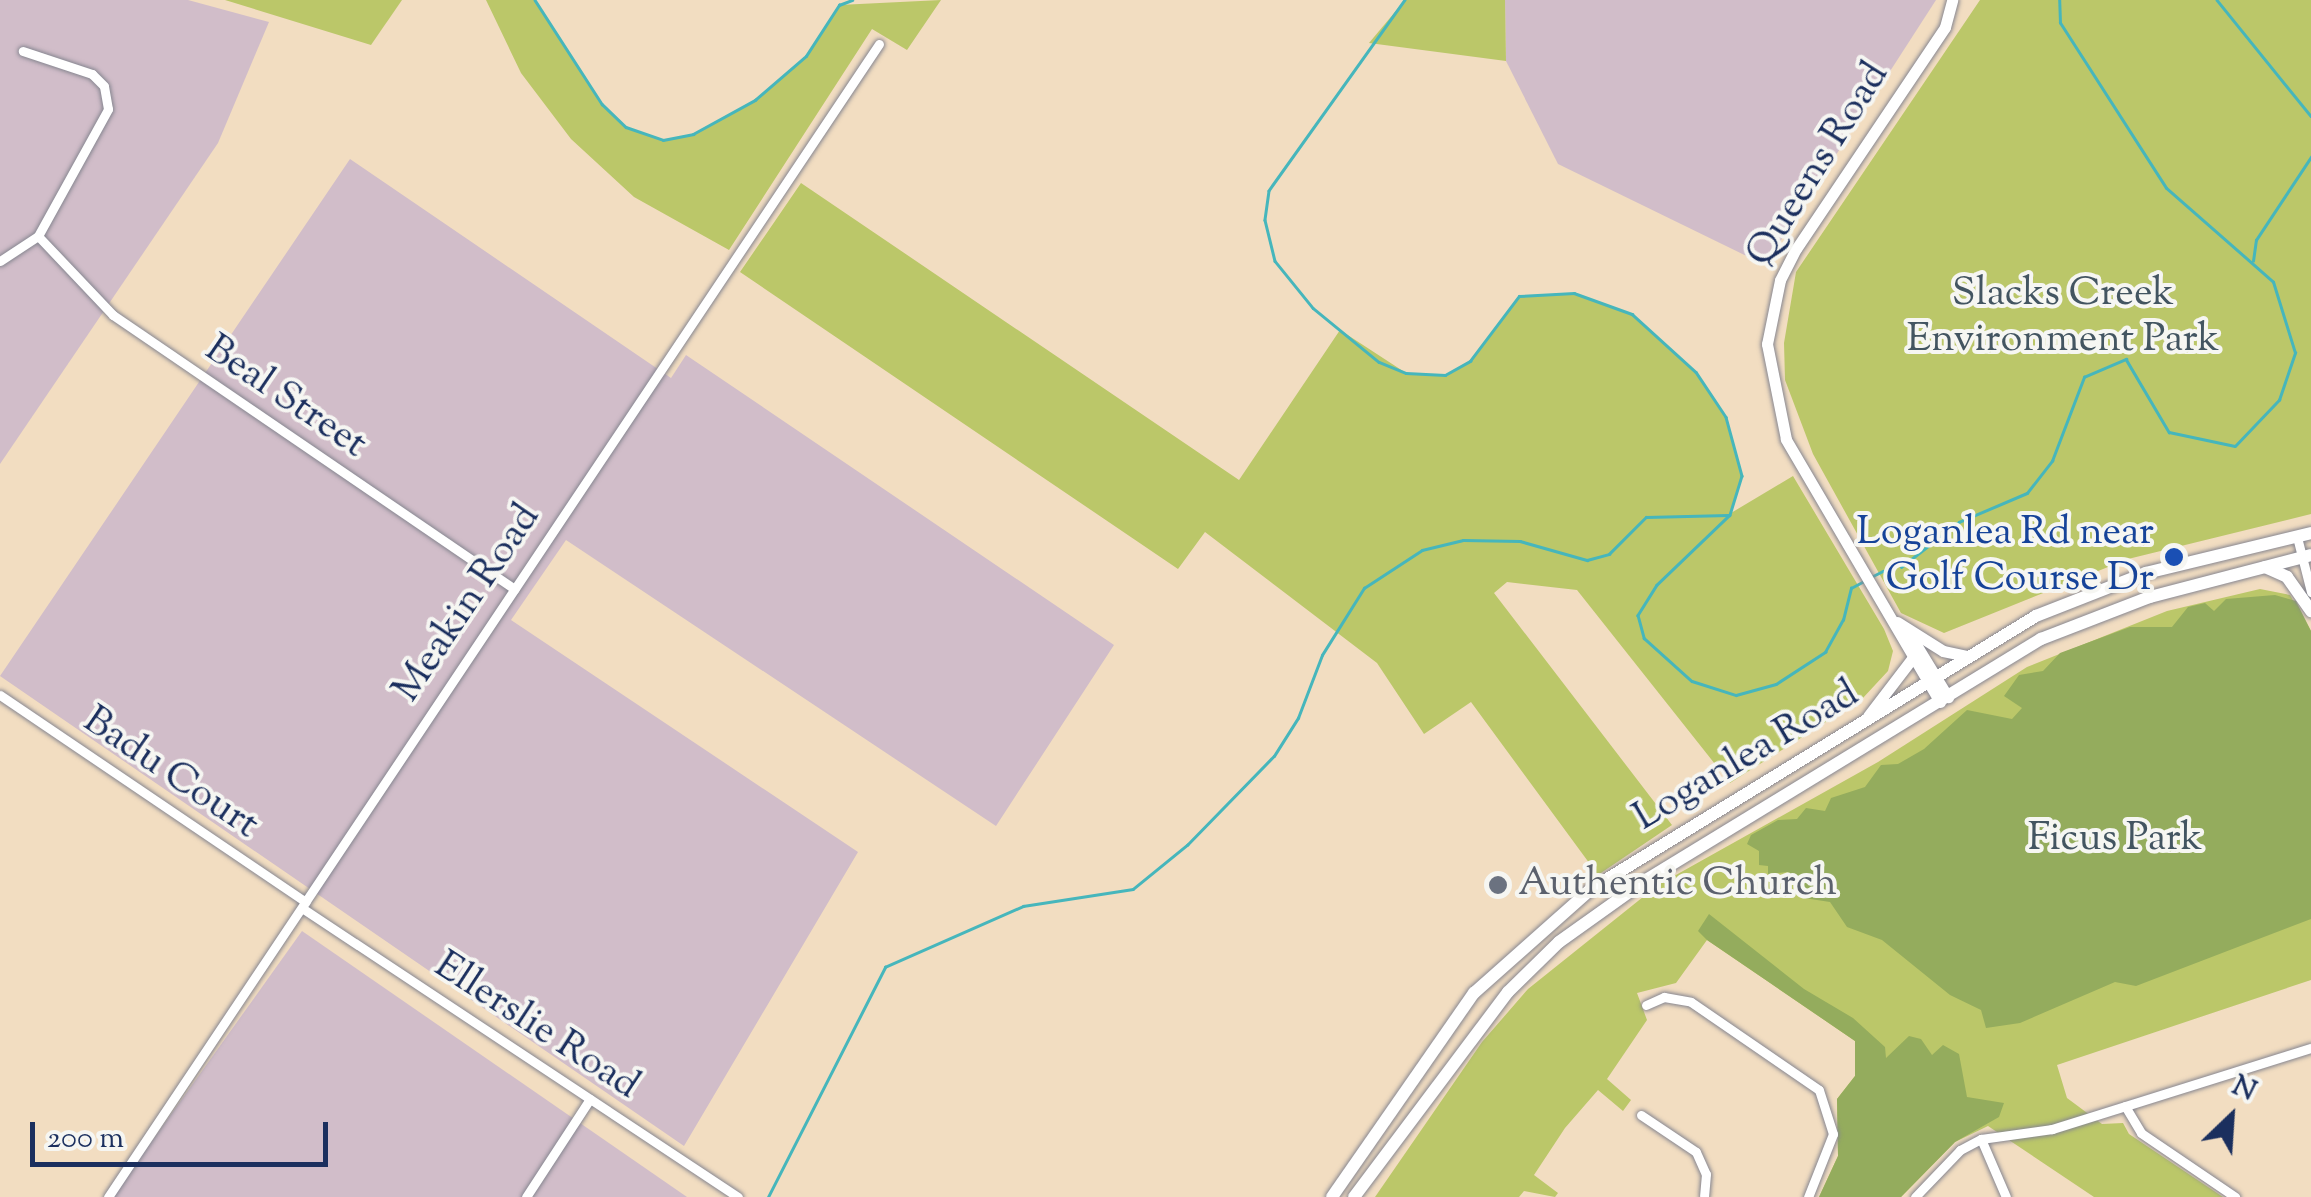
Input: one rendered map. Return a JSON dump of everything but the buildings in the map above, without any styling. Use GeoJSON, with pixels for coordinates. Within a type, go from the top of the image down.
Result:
{"type":"FeatureCollection","features":[{"type":"Feature","properties":{"kind":"main road","name":"Loganlea Road"},"geometry":{"type":"LineString","coordinates":[[1354,1197],[1508,992],[1558,942],[1681,858],[2071,625],[2264,567],[2307,544]]}},
{"type":"Feature","properties":{"kind":"main road","name":"Loganlea Road"},"geometry":{"type":"LineString","coordinates":[[1332,1197],[1450,1024],[1526,941],[1592,889],[1967,656],[2098,590],[2307,544]]}},
{"type":"Feature","properties":{"kind":"main road"},"geometry":{"type":"LineString","coordinates":[[2264,567],[2287,577],[2311,611]]}},
{"type":"Feature","properties":{"kind":"street","name":"Queens Road"},"geometry":{"type":"LineString","coordinates":[[1944,700],[1801,466],[1769,377],[1771,312],[1780,280],[1944,28],[1952,0]]}},
{"type":"Feature","properties":{"kind":"street","name":"Meakin Road"},"geometry":{"type":"LineString","coordinates":[[108,1197],[879,44]]}},
{"type":"Feature","properties":{"kind":"street"},"geometry":{"type":"LineString","coordinates":[[0,261],[38,236],[108,109],[104,86],[92,74],[23,52]]}},
{"type":"Feature","properties":{"kind":"street","name":"Beal Street"},"geometry":{"type":"LineString","coordinates":[[38,236],[140,336],[514,589]]}},
{"type":"Feature","properties":{"kind":"street"},"geometry":{"type":"LineString","coordinates":[[2307,544],[2311,592]]}},
{"type":"Feature","properties":{"kind":"street"},"geometry":{"type":"LineString","coordinates":[[1894,620],[1943,652],[1967,656]]}},
{"type":"Feature","properties":{"kind":"street","name":"Queens Road"},"geometry":{"type":"LineString","coordinates":[[1904,638],[1911,660],[1932,680]]}},
{"type":"Feature","properties":{"kind":"street"},"geometry":{"type":"LineString","coordinates":[[1859,726],[1911,660]]}},
{"type":"Feature","properties":{"kind":"street","name":"Badu Court"},"geometry":{"type":"LineString","coordinates":[[0,695],[304,905]]}},
{"type":"Feature","properties":{"kind":"street","name":"Ellerslie Road"},"geometry":{"type":"LineString","coordinates":[[304,905],[738,1197]]}},
{"type":"Feature","properties":{"kind":"street"},"geometry":{"type":"LineString","coordinates":[[1646,1005],[1677,996],[1691,1002],[1818,1090],[1833,1134],[1808,1197]]}},
{"type":"Feature","properties":{"kind":"street"},"geometry":{"type":"LineString","coordinates":[[1915,1197],[1960,1150],[1981,1139],[2052,1128],[2311,1048]]}},
{"type":"Feature","properties":{"kind":"street"},"geometry":{"type":"LineString","coordinates":[[526,1197],[590,1098]]}},
{"type":"Feature","properties":{"kind":"street"},"geometry":{"type":"LineString","coordinates":[[2125,1106],[2140,1133],[2235,1197]]}},
{"type":"Feature","properties":{"kind":"street"},"geometry":{"type":"LineString","coordinates":[[1641,1115],[1696,1152],[1706,1174],[1703,1196]]}},
{"type":"Feature","properties":{"kind":"street"},"geometry":{"type":"LineString","coordinates":[[1981,1139],[2006,1197]]}},
{"type":"Feature","properties":{"kind":"shaded area"},"geometry":{"type":"Polygon","coordinates":[[[0,0],[188,0],[269,22],[218,143],[0,464],[0,0]]]}},
{"type":"Feature","properties":{"kind":"shaded area"},"geometry":{"type":"Polygon","coordinates":[[[1505,0],[1936,0],[1765,265],[1558,164],[1506,61],[1505,0]]]}},
{"type":"Feature","properties":{"kind":"shaded area"},"geometry":{"type":"Polygon","coordinates":[[[350,159],[671,378],[686,355],[1114,645],[996,826],[566,540],[511,620],[858,852],[684,1146],[0,676],[350,159]]]}},
{"type":"Feature","properties":{"kind":"shaded area"},"geometry":{"type":"Polygon","coordinates":[[[302,931],[687,1197],[112,1197],[302,931]]]}},
{"type":"Feature","properties":{"kind":"green space"},"geometry":{"type":"Polygon","coordinates":[[[225,0],[402,0],[371,45],[225,0]]]}},
{"type":"Feature","properties":{"kind":"green space"},"geometry":{"type":"Polygon","coordinates":[[[486,0],[535,0],[602,104],[626,127],[663,140],[693,134],[755,100],[806,56],[839,5],[941,0],[907,50],[872,29],[729,250],[634,197],[571,139],[521,73],[486,0]]]}},
{"type":"Feature","properties":{"kind":"green space"},"geometry":{"type":"Polygon","coordinates":[[[1405,0],[1505,0],[1506,61],[1369,43],[1405,0]]]}},
{"type":"Feature","properties":{"kind":"green space","name":"Slacks Creek Environment Park"},"geometry":{"type":"Polygon","coordinates":[[[1980,0],[2311,0],[2311,514],[2128,559],[1944,633],[1901,613],[1813,454],[1785,380],[1784,343],[1796,272],[1980,0]]]}},
{"type":"Feature","properties":{"kind":"green space"},"geometry":{"type":"Polygon","coordinates":[[[801,183],[1239,480],[1340,330],[1406,373],[1445,375],[1470,361],[1519,296],[1574,293],[1632,314],[1696,372],[1726,417],[1742,476],[1731,513],[1793,476],[1884,629],[1893,651],[1888,671],[1862,699],[1730,783],[1577,590],[1507,582],[1494,593],[1672,825],[1598,875],[1471,702],[1424,734],[1377,663],[1205,532],[1178,569],[740,272],[801,183]]]}},
{"type":"Feature","properties":{"kind":"green space","name":"Ficus Park"},"geometry":{"type":"Polygon","coordinates":[[[2260,589],[2290,595],[2311,631],[2311,980],[2057,1065],[2067,1098],[2102,1124],[2123,1123],[2129,1134],[2223,1197],[2094,1197],[1988,1126],[1955,1142],[1901,1197],[1819,1197],[1838,1156],[1837,1099],[1855,1076],[1855,1041],[1707,940],[1676,983],[1637,993],[1647,1020],[1607,1079],[1631,1100],[1623,1111],[1598,1090],[1565,1128],[1534,1175],[1558,1193],[1555,1197],[1524,1191],[1519,1197],[1375,1197],[1482,1042],[1528,989],[1658,885],[1878,762],[2027,667],[2167,611],[2260,589]]]}},
{"type":"Feature","properties":{"kind":"green space","name":"Ficus Park"},"geometry":{"type":"Polygon","coordinates":[[[2275,595],[2296,601],[2311,631],[2311,919],[2136,986],[2115,982],[2020,1023],[1986,1028],[1981,1010],[1950,995],[1882,940],[1847,927],[1830,902],[1804,898],[1788,872],[1768,874],[1768,866],[1759,865],[1759,851],[1747,844],[1751,835],[1778,820],[1797,819],[1806,808],[1825,811],[1831,798],[1865,787],[1881,765],[1898,764],[1924,749],[1967,710],[2012,719],[2022,708],[2004,696],[2019,675],[2043,671],[2060,653],[2130,627],[2172,627],[2188,607],[2205,603],[2214,611],[2226,599],[2275,595]]]}},
{"type":"Feature","properties":{"kind":"green space"},"geometry":{"type":"Polygon","coordinates":[[[1709,914],[1804,989],[1853,1018],[1885,1047],[1886,1058],[1909,1036],[1921,1039],[1932,1055],[1943,1045],[1959,1054],[1967,1097],[2004,1103],[1999,1117],[1955,1142],[1901,1197],[1819,1197],[1838,1156],[1837,1099],[1855,1076],[1855,1041],[1707,940],[1698,931],[1709,914]]]}},
{"type":"Feature","properties":{"kind":"waterway"},"geometry":{"type":"LineString","coordinates":[[535,0],[602,104],[626,127],[663,140],[693,134],[755,100],[806,56],[839,5],[852,0]]}},
{"type":"Feature","properties":{"kind":"waterway"},"geometry":{"type":"LineString","coordinates":[[1405,0],[1269,191],[1265,220],[1275,261],[1313,308],[1379,362],[1406,373],[1445,375],[1470,361],[1519,296],[1574,293],[1632,314],[1696,372],[1726,417],[1742,476],[1730,515],[1657,585],[1638,615],[1644,638],[1692,681],[1736,695],[1776,684],[1825,652],[1843,620],[1851,588],[1866,580]]}},
{"type":"Feature","properties":{"kind":"waterway"},"geometry":{"type":"LineString","coordinates":[[1901,567],[1959,522],[2027,493],[2052,461],[2084,377],[2126,359],[2169,432],[2235,446],[2279,400],[2295,353],[2273,282],[2166,188],[2060,23],[2059,0]]}},
{"type":"Feature","properties":{"kind":"waterway"},"geometry":{"type":"LineString","coordinates":[[2217,0],[2311,116]]}},
{"type":"Feature","properties":{"kind":"waterway"},"geometry":{"type":"LineString","coordinates":[[2253,261],[2256,240],[2311,157]]}},
{"type":"Feature","properties":{"kind":"waterway"},"geometry":{"type":"LineString","coordinates":[[768,1197],[885,967],[1023,906],[1133,889],[1187,845],[1274,756],[1298,718],[1322,655],[1364,588],[1422,550],[1463,540],[1520,541],[1587,560],[1609,554],[1646,517],[1728,515]]}},
{"type":"Feature","properties":{"kind":"waterway"},"geometry":{"type":"LineString","coordinates":[[1873,576],[1883,571]]}},
{"type":"Feature","properties":{"kind":"place","name":"Loganlea Rd near Golf Course Dr"},"geometry":{"type":"Point","coordinates":[2174,557]}},
{"type":"Feature","properties":{"kind":"place","name":"Authentic Church"},"geometry":{"type":"Point","coordinates":[1498,885]}}]}
